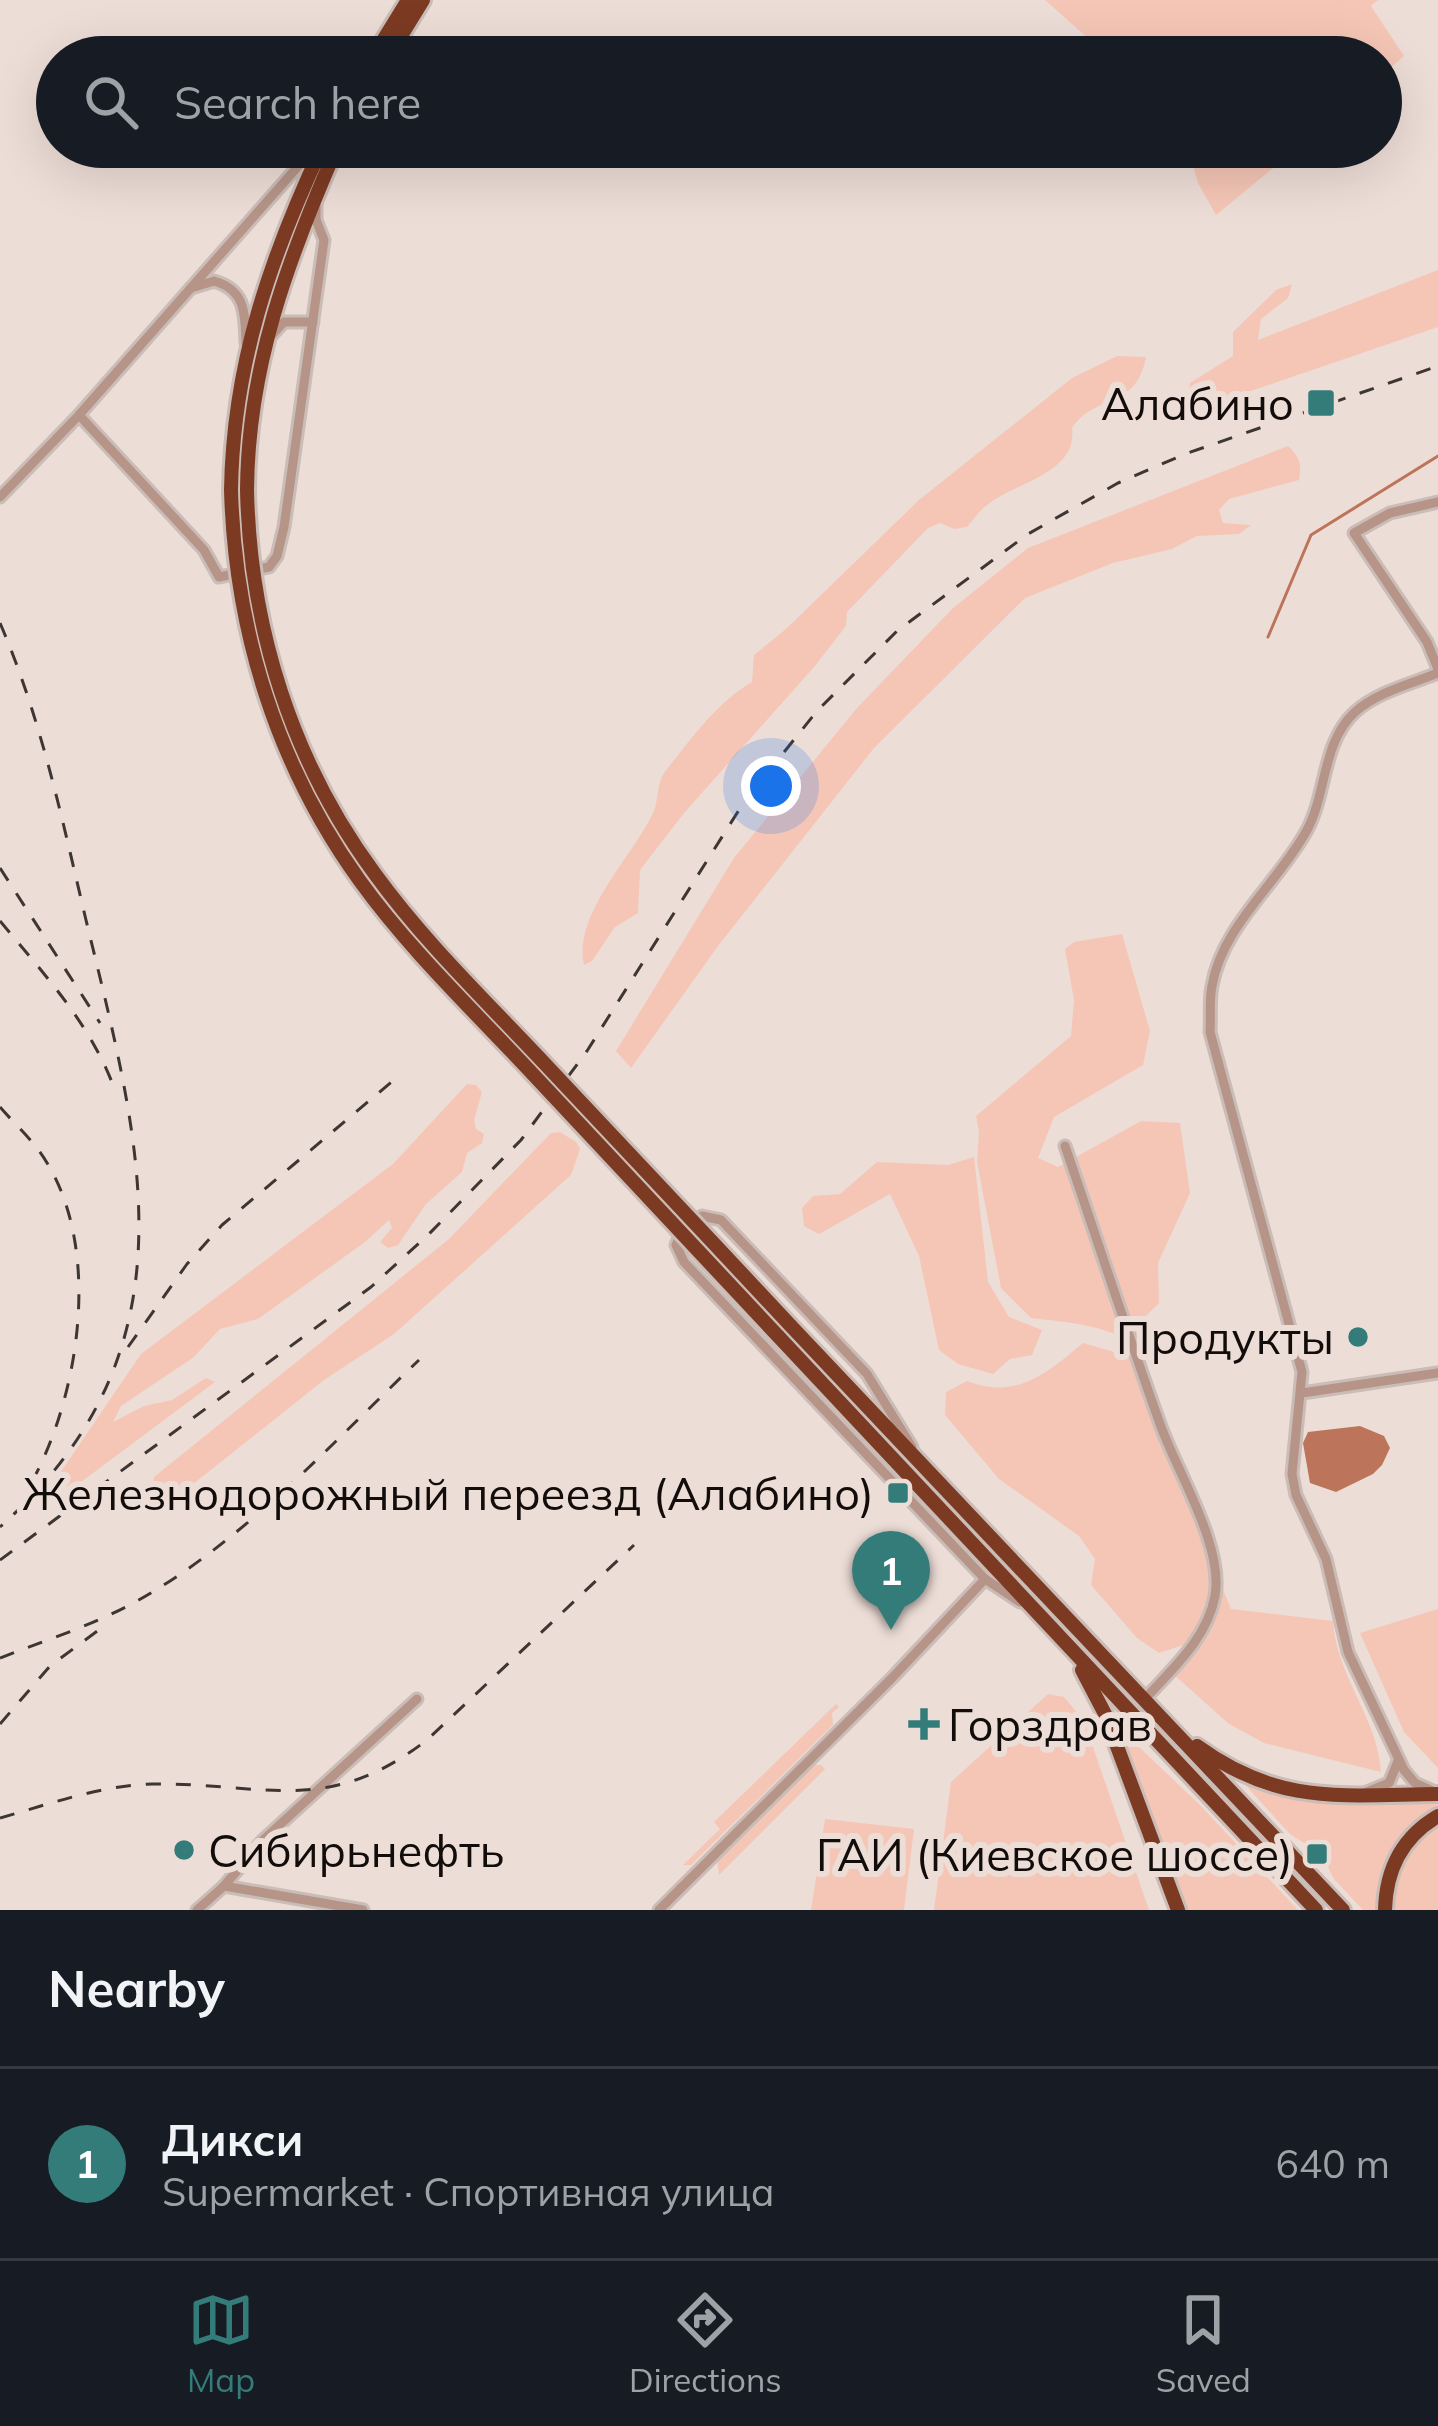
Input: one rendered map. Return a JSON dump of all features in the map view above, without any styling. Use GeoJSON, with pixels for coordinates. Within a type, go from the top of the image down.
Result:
{"type":"FeatureCollection","features":[{"type":"Feature","properties":{"kind":"highway"},"geometry":{"type":"LineString","coordinates":[[386,36],[408,0]]}},
{"type":"Feature","properties":{"kind":"highway"},"geometry":{"type":"LineString","coordinates":[[401,36],[423,0]]}},
{"type":"Feature","properties":{"kind":"highway"},"geometry":{"type":"LineString","coordinates":[[309,168],[280,240],[247,346],[237,397],[240,593],[263,691],[302,786],[340,852],[426,960],[949,1495],[1343,1910]]}},
{"type":"Feature","properties":{"kind":"highway"},"geometry":{"type":"LineString","coordinates":[[239,490],[260,358],[283,276],[328,168]]}},
{"type":"Feature","properties":{"kind":"highway"},"geometry":{"type":"LineString","coordinates":[[784,1330],[850,1412],[1316,1910]]}},
{"type":"Feature","properties":{"kind":"highway"},"geometry":{"type":"LineString","coordinates":[[1075,1655],[1105,1714],[1178,1910]]}},
{"type":"Feature","properties":{"kind":"highway"},"geometry":{"type":"LineString","coordinates":[[1156,1713],[1215,1759],[1257,1782],[1288,1791],[1438,1793]]}},
{"type":"Feature","properties":{"kind":"highway"},"geometry":{"type":"LineString","coordinates":[[1385,1910],[1386,1888],[1398,1854],[1415,1832],[1438,1816]]}},
{"type":"Feature","properties":{"kind":"street"},"geometry":{"type":"LineString","coordinates":[[0,497],[299,168]]}},
{"type":"Feature","properties":{"kind":"street"},"geometry":{"type":"LineString","coordinates":[[79,415],[203,550],[219,577],[263,570],[277,556],[284,527],[324,240],[316,220],[319,188]]}},
{"type":"Feature","properties":{"kind":"street"},"geometry":{"type":"LineString","coordinates":[[182,295],[203,282],[230,287],[242,300],[247,346]]}},
{"type":"Feature","properties":{"kind":"street"},"geometry":{"type":"LineString","coordinates":[[260,358],[284,322],[313,322]]}},
{"type":"Feature","properties":{"kind":"street"},"geometry":{"type":"LineString","coordinates":[[1438,502],[1390,513],[1354,532],[1427,642],[1438,671],[1356,711],[1338,734],[1308,828],[1229,942],[1211,989],[1210,1032],[1302,1372],[1292,1474],[1296,1495],[1326,1559],[1348,1652],[1398,1761],[1415,1783],[1438,1793]]}},
{"type":"Feature","properties":{"kind":"street"},"geometry":{"type":"LineString","coordinates":[[1065,1146],[1161,1426],[1213,1554],[1216,1592],[1208,1622],[1144,1700]]}},
{"type":"Feature","properties":{"kind":"street"},"geometry":{"type":"LineString","coordinates":[[949,1495],[852,1356],[721,1220],[709,1215],[689,1222],[676,1238],[679,1257],[985,1579],[1035,1611]]}},
{"type":"Feature","properties":{"kind":"street"},"geometry":{"type":"LineString","coordinates":[[1302,1393],[1438,1372]]}},
{"type":"Feature","properties":{"kind":"street"},"geometry":{"type":"LineString","coordinates":[[850,1412],[883,1469]]}},
{"type":"Feature","properties":{"kind":"street"},"geometry":{"type":"LineString","coordinates":[[659,1910],[985,1579]]}},
{"type":"Feature","properties":{"kind":"street"},"geometry":{"type":"LineString","coordinates":[[197,1910],[262,1841],[417,1699]]}},
{"type":"Feature","properties":{"kind":"street"},"geometry":{"type":"LineString","coordinates":[[1359,1795],[1389,1783],[1398,1761]]}},
{"type":"Feature","properties":{"kind":"street"},"geometry":{"type":"LineString","coordinates":[[224,1886],[363,1910]]}},
{"type":"Feature","properties":{"kind":"shaded area"},"geometry":{"type":"Polygon","coordinates":[[[1045,0],[1378,0],[1371,6],[1391,36],[1085,36],[1045,0]]]}},
{"type":"Feature","properties":{"kind":"shaded area"},"geometry":{"type":"Polygon","coordinates":[[[1194,168],[1273,168],[1216,215],[1194,168]]]}},
{"type":"Feature","properties":{"kind":"shaded area"},"geometry":{"type":"Polygon","coordinates":[[[1438,270],[1438,327],[1216,403],[1188,396],[1190,383],[1233,356],[1233,332],[1276,290],[1292,284],[1288,298],[1261,319],[1258,340],[1438,270]]]}},
{"type":"Feature","properties":{"kind":"shaded area"},"geometry":{"type":"Polygon","coordinates":[[[1117,356],[1146,357],[1141,374],[1125,393],[1082,417],[1055,467],[998,498],[967,527],[954,529],[940,523],[928,528],[847,612],[846,626],[814,667],[684,813],[640,870],[638,913],[615,927],[592,961],[584,965],[587,926],[653,813],[663,774],[716,710],[752,682],[754,655],[919,500],[1072,378],[1117,356]]]}},
{"type":"Feature","properties":{"kind":"shaded area"},"geometry":{"type":"Polygon","coordinates":[[[1288,446],[1299,461],[1299,480],[1229,499],[1219,510],[1223,523],[1251,525],[1239,534],[1197,536],[1172,549],[1113,563],[1025,598],[874,748],[718,946],[631,1068],[616,1051],[734,858],[857,708],[952,609],[1028,548],[1288,446]]]}},
{"type":"Feature","properties":{"kind":"shaded area"},"geometry":{"type":"Polygon","coordinates":[[[1122,934],[1150,1031],[1143,1065],[1054,1117],[1038,1158],[1058,1167],[1141,1121],[1180,1123],[1190,1193],[1158,1263],[1159,1303],[1141,1321],[1138,1346],[1099,1329],[1031,1318],[1001,1288],[977,1162],[976,1116],[1071,1036],[1074,1000],[1065,949],[1074,942],[1122,934]]]}},
{"type":"Feature","properties":{"kind":"shaded area"},"geometry":{"type":"Polygon","coordinates":[[[467,1084],[482,1092],[474,1120],[476,1129],[484,1134],[482,1143],[467,1153],[462,1172],[426,1204],[398,1245],[388,1248],[380,1242],[392,1228],[389,1220],[258,1319],[220,1329],[194,1357],[121,1406],[113,1422],[144,1406],[172,1400],[206,1378],[215,1382],[73,1488],[59,1485],[58,1476],[141,1354],[393,1164],[467,1084]]]}},
{"type":"Feature","properties":{"kind":"shaded area"},"geometry":{"type":"Polygon","coordinates":[[[560,1132],[580,1149],[571,1175],[394,1334],[324,1380],[168,1504],[151,1497],[154,1477],[449,1239],[551,1133],[560,1132]]]}},
{"type":"Feature","properties":{"kind":"shaded area"},"geometry":{"type":"Polygon","coordinates":[[[974,1157],[988,1282],[1009,1317],[1042,1330],[1032,1355],[1010,1359],[993,1374],[958,1364],[939,1350],[919,1256],[890,1194],[819,1234],[804,1226],[802,1208],[813,1196],[840,1194],[877,1162],[948,1165],[974,1157]]]}},
{"type":"Feature","properties":{"kind":"shaded area"},"geometry":{"type":"Polygon","coordinates":[[[1083,1343],[1128,1356],[1231,1609],[1333,1621],[1341,1660],[1373,1733],[1381,1772],[1264,1743],[1229,1724],[1172,1673],[1202,1639],[1159,1653],[1137,1638],[1091,1585],[1095,1559],[1079,1536],[999,1479],[945,1415],[946,1392],[967,1381],[1015,1386],[1043,1374],[1083,1343]]]}},
{"type":"Feature","properties":{"kind":"shaded area"},"geometry":{"type":"Polygon","coordinates":[[[1360,1426],[1384,1436],[1390,1448],[1382,1465],[1336,1492],[1310,1483],[1303,1443],[1308,1432],[1360,1426]]]}},
{"type":"Feature","properties":{"kind":"shaded area"},"geometry":{"type":"Polygon","coordinates":[[[1438,1609],[1438,1768],[1404,1732],[1360,1633],[1438,1609]]]}},
{"type":"Feature","properties":{"kind":"shaded area"},"geometry":{"type":"Polygon","coordinates":[[[1048,1694],[1064,1697],[1084,1721],[1149,1910],[934,1910],[951,1782],[1048,1694]]]}},
{"type":"Feature","properties":{"kind":"shaded area"},"geometry":{"type":"Polygon","coordinates":[[[836,1704],[833,1725],[691,1865],[683,1865],[720,1829],[714,1822],[836,1704]]]}},
{"type":"Feature","properties":{"kind":"shaded area"},"geometry":{"type":"Polygon","coordinates":[[[1116,1725],[1201,1806],[1298,1910],[1185,1910],[1116,1725]]]}},
{"type":"Feature","properties":{"kind":"shaded area"},"geometry":{"type":"Polygon","coordinates":[[[812,1765],[825,1769],[719,1875],[717,1859],[812,1765]]]}},
{"type":"Feature","properties":{"kind":"shaded area"},"geometry":{"type":"Polygon","coordinates":[[[1240,1779],[1268,1791],[1325,1801],[1438,1801],[1438,1809],[1411,1826],[1391,1849],[1379,1877],[1377,1910],[1363,1910],[1334,1879],[1326,1863],[1329,1858],[1313,1841],[1307,1845],[1290,1834],[1240,1779]]]}},
{"type":"Feature","properties":{"kind":"shaded area"},"geometry":{"type":"Polygon","coordinates":[[[825,1819],[914,1829],[904,1910],[811,1910],[825,1819]]]}},
{"type":"Feature","properties":{"kind":"shaded area"},"geometry":{"type":"Polygon","coordinates":[[[1438,1824],[1438,1910],[1391,1910],[1403,1861],[1438,1824]]]}},
{"type":"Feature","properties":{"kind":"waterway"},"geometry":{"type":"LineString","coordinates":[[1268,637],[1311,535],[1438,456]]}},
{"type":"Feature","properties":{"kind":"railway"},"geometry":{"type":"LineString","coordinates":[[0,1560],[371,1287],[521,1140],[587,1051],[744,802],[817,711],[897,631],[1028,534],[1118,483],[1185,454],[1438,366]]}},
{"type":"Feature","properties":{"kind":"railway"},"geometry":{"type":"LineString","coordinates":[[0,623],[49,769],[106,1004],[136,1165],[139,1242],[130,1316],[106,1389],[63,1459],[0,1527]]}},
{"type":"Feature","properties":{"kind":"railway"},"geometry":{"type":"LineString","coordinates":[[0,868],[100,1023]]}},
{"type":"Feature","properties":{"kind":"railway"},"geometry":{"type":"LineString","coordinates":[[0,921],[78,1019],[113,1085]]}},
{"type":"Feature","properties":{"kind":"railway"},"geometry":{"type":"LineString","coordinates":[[128,1347],[187,1264],[222,1225],[395,1079]]}},
{"type":"Feature","properties":{"kind":"railway"},"geometry":{"type":"LineString","coordinates":[[0,1107],[37,1148],[58,1183],[78,1266],[74,1354],[65,1397],[36,1474]]}},
{"type":"Feature","properties":{"kind":"railway"},"geometry":{"type":"LineString","coordinates":[[0,1658],[104,1618],[214,1550],[285,1490],[419,1360]]}},
{"type":"Feature","properties":{"kind":"railway"},"geometry":{"type":"LineString","coordinates":[[0,1818],[134,1785],[295,1790],[358,1779],[427,1740],[634,1545]]}},
{"type":"Feature","properties":{"kind":"railway"},"geometry":{"type":"LineString","coordinates":[[0,1724],[50,1666],[100,1629]]}},
{"type":"Feature","properties":{"kind":"place","name":"Алабино"},"geometry":{"type":"Point","coordinates":[1321,403]}},
{"type":"Feature","properties":{"kind":"place","name":"Продукты"},"geometry":{"type":"Point","coordinates":[1358,1337]}},
{"type":"Feature","properties":{"kind":"place","name":"Железнодорожный переезд (Алабино)"},"geometry":{"type":"Point","coordinates":[898,1493]}},
{"type":"Feature","properties":{"kind":"place","name":"Дикси"},"geometry":{"type":"Point","coordinates":[891,1630]}},
{"type":"Feature","properties":{"kind":"place","name":"Горздрав"},"geometry":{"type":"Point","coordinates":[924,1724]}},
{"type":"Feature","properties":{"kind":"place","name":"Сибирьнефть"},"geometry":{"type":"Point","coordinates":[184,1850]}},
{"type":"Feature","properties":{"kind":"place","name":"ГАИ (Киевское шоссе)"},"geometry":{"type":"Point","coordinates":[1317,1854]}}]}
